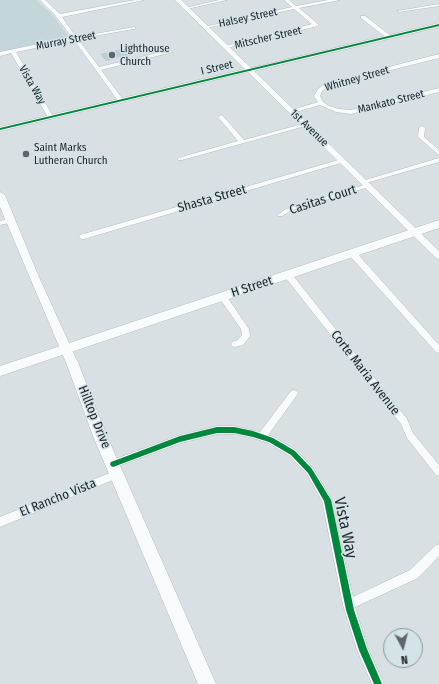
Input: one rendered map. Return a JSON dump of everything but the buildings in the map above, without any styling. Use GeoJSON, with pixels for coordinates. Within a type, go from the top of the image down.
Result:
{"type":"FeatureCollection","features":[{"type":"Feature","properties":{"kind":"main road","name":"Hilltop Drive"},"geometry":{"type":"LineString","coordinates":[[0,195],[5,222],[33,276],[65,349],[207,684]]}},
{"type":"Feature","properties":{"kind":"main road","name":"H Street"},"geometry":{"type":"LineString","coordinates":[[0,371],[439,224]]}},
{"type":"Feature","properties":{"kind":"street"},"geometry":{"type":"LineString","coordinates":[[42,0],[59,16],[121,101]]}},
{"type":"Feature","properties":{"kind":"street"},"geometry":{"type":"LineString","coordinates":[[59,16],[142,0]]}},
{"type":"Feature","properties":{"kind":"street","name":"1st Avenue"},"geometry":{"type":"LineString","coordinates":[[178,0],[439,256]]}},
{"type":"Feature","properties":{"kind":"street"},"geometry":{"type":"LineString","coordinates":[[187,8],[225,0]]}},
{"type":"Feature","properties":{"kind":"street"},"geometry":{"type":"LineString","coordinates":[[286,0],[295,8]]}},
{"type":"Feature","properties":{"kind":"street","name":"Halsey Street"},"geometry":{"type":"LineString","coordinates":[[206,27],[338,0]]}},
{"type":"Feature","properties":{"kind":"street"},"geometry":{"type":"LineString","coordinates":[[399,11],[439,4]]}},
{"type":"Feature","properties":{"kind":"street","name":"Mitscher Street"},"geometry":{"type":"LineString","coordinates":[[227,47],[310,28],[316,25],[295,8]]}},
{"type":"Feature","properties":{"kind":"street"},"geometry":{"type":"LineString","coordinates":[[362,17],[389,37]]}},
{"type":"Feature","properties":{"kind":"street","name":"I Street"},"geometry":{"type":"LineString","coordinates":[[0,129],[439,25]]}},
{"type":"Feature","properties":{"kind":"street","name":"Murray Street"},"geometry":{"type":"LineString","coordinates":[[0,54],[133,28]]}},
{"type":"Feature","properties":{"kind":"street","name":"Vista Way"},"geometry":{"type":"LineString","coordinates":[[13,52],[51,118]]}},
{"type":"Feature","properties":{"kind":"street"},"geometry":{"type":"LineString","coordinates":[[98,69],[170,52]]}},
{"type":"Feature","properties":{"kind":"street","name":"Whitney Street"},"geometry":{"type":"LineString","coordinates":[[292,111],[321,104],[318,99],[318,94],[326,85],[439,56]]}},
{"type":"Feature","properties":{"kind":"street","name":"Mankato Street"},"geometry":{"type":"LineString","coordinates":[[321,104],[338,111],[356,112],[439,90]]}},
{"type":"Feature","properties":{"kind":"street"},"geometry":{"type":"LineString","coordinates":[[221,117],[242,142]]}},
{"type":"Feature","properties":{"kind":"street"},"geometry":{"type":"LineString","coordinates":[[180,159],[306,125]]}},
{"type":"Feature","properties":{"kind":"street"},"geometry":{"type":"LineString","coordinates":[[422,128],[421,137],[439,153]]}},
{"type":"Feature","properties":{"kind":"street"},"geometry":{"type":"LineString","coordinates":[[366,184],[439,160]]}},
{"type":"Feature","properties":{"kind":"street","name":"Shasta Street"},"geometry":{"type":"LineString","coordinates":[[82,237],[342,161]]}},
{"type":"Feature","properties":{"kind":"street","name":"Casitas Court"},"geometry":{"type":"LineString","coordinates":[[280,215],[288,210],[366,184]]}},
{"type":"Feature","properties":{"kind":"street"},"geometry":{"type":"LineString","coordinates":[[352,253],[439,350]]}},
{"type":"Feature","properties":{"kind":"street","name":"Corte Maria Avenue"},"geometry":{"type":"LineString","coordinates":[[288,275],[404,422],[410,435],[439,472]]}},
{"type":"Feature","properties":{"kind":"street"},"geometry":{"type":"LineString","coordinates":[[222,296],[245,329],[246,336],[240,343],[235,344]]}},
{"type":"Feature","properties":{"kind":"street"},"geometry":{"type":"LineString","coordinates":[[262,436],[294,393]]}},
{"type":"Feature","properties":{"kind":"street","name":"Vista Way"},"geometry":{"type":"LineString","coordinates":[[115,469],[180,438],[201,433],[234,430],[262,436],[279,444],[299,458],[310,471],[323,492],[330,510],[348,605],[363,650],[378,684]]}},
{"type":"Feature","properties":{"kind":"street","name":"El Rancho Vista"},"geometry":{"type":"LineString","coordinates":[[0,522],[115,469]]}},
{"type":"Feature","properties":{"kind":"street"},"geometry":{"type":"LineString","coordinates":[[348,605],[414,574],[439,549]]}},
{"type":"Feature","properties":{"kind":"shaded area"},"geometry":{"type":"Polygon","coordinates":[[[0,0],[36,0],[51,13],[69,37],[0,52],[0,0]]]}},
{"type":"Feature","properties":{"kind":"cycle path"},"geometry":{"type":"LineString","coordinates":[[0,129],[439,25]]}},
{"type":"Feature","properties":{"kind":"cycle path"},"geometry":{"type":"LineString","coordinates":[[113,464],[180,439],[217,430],[234,430],[253,434],[271,440],[293,453],[310,471],[327,500],[350,610],[363,650],[378,684]]}},
{"type":"Feature","properties":{"kind":"place","name":"Lighthouse Church"},"geometry":{"type":"Point","coordinates":[112,55]}},
{"type":"Feature","properties":{"kind":"place","name":"Saint Marks Lutheran Church"},"geometry":{"type":"Point","coordinates":[26,154]}}]}
